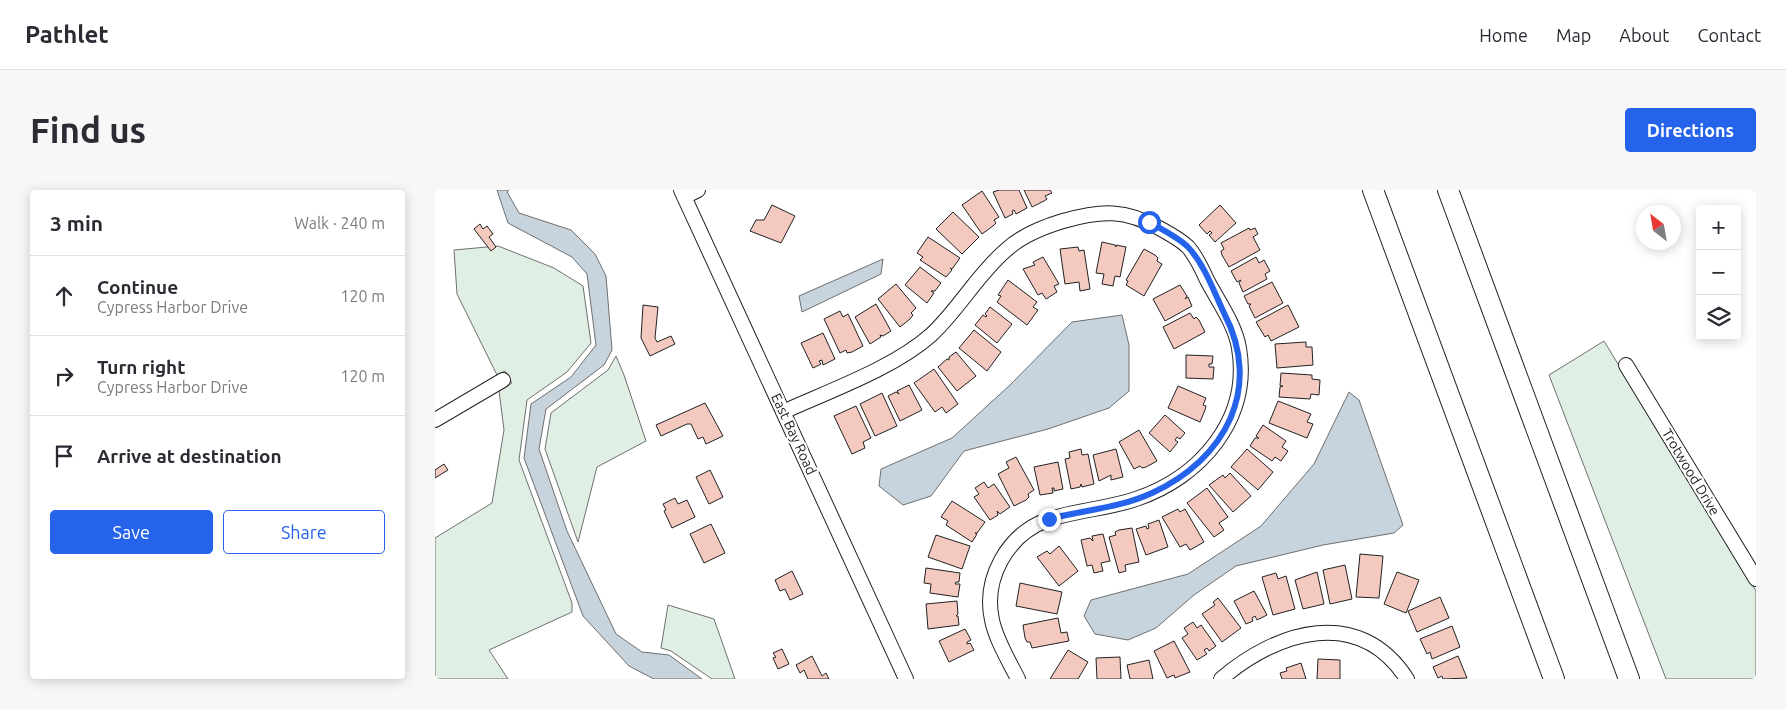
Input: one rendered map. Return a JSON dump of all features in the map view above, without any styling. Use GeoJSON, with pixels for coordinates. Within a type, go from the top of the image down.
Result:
{"type":"FeatureCollection","features":[{"type":"Feature","properties":{"kind":"highway"},"geometry":{"type":"LineString","coordinates":[[1373,190],[1554,679]]}},
{"type":"Feature","properties":{"kind":"highway"},"geometry":{"type":"LineString","coordinates":[[1447,190],[1629,679]]}},
{"type":"Feature","properties":{"kind":"street"},"geometry":{"type":"LineString","coordinates":[[683,193],[698,190]]}},
{"type":"Feature","properties":{"kind":"street","name":"East Bay Road"},"geometry":{"type":"LineString","coordinates":[[683,193],[906,679]]}},
{"type":"Feature","properties":{"kind":"street"},"geometry":{"type":"LineString","coordinates":[[783,412],[887,364],[930,336],[984,271],[1008,248],[1049,225],[1107,212],[1130,214],[1149,222],[1188,247],[1229,323],[1239,346],[1240,373],[1238,397],[1231,420],[1225,431],[1207,452],[1187,472],[1165,486],[1137,499],[1039,523],[1029,529],[1008,549],[995,572],[991,602],[992,621],[1019,679]]}},
{"type":"Feature","properties":{"kind":"street","name":"Trotwood Drive"},"geometry":{"type":"LineString","coordinates":[[1626,365],[1756,579]]}},
{"type":"Feature","properties":{"kind":"street"},"geometry":{"type":"LineString","coordinates":[[435,420],[503,380]]}},
{"type":"Feature","properties":{"kind":"street"},"geometry":{"type":"LineString","coordinates":[[1221,679],[1240,662],[1264,648],[1292,636],[1327,631],[1367,642],[1397,664],[1407,679]]}},
{"type":"Feature","properties":{"kind":"green space"},"geometry":{"type":"Polygon","coordinates":[[[498,246],[554,268],[583,286],[591,343],[567,372],[527,400],[519,460],[572,603],[572,612],[489,650],[508,679],[435,679],[435,538],[492,503],[504,430],[499,391],[512,383],[505,371],[497,375],[457,294],[454,250],[498,246]]]}},
{"type":"Feature","properties":{"kind":"green space"},"geometry":{"type":"Polygon","coordinates":[[[1604,341],[1756,591],[1756,679],[1666,679],[1549,375],[1604,341]]]}},
{"type":"Feature","properties":{"kind":"green space"},"geometry":{"type":"Polygon","coordinates":[[[616,356],[646,441],[597,467],[578,542],[545,449],[551,413],[608,370],[616,356]]]}},
{"type":"Feature","properties":{"kind":"green space"},"geometry":{"type":"Polygon","coordinates":[[[668,605],[714,619],[735,679],[712,679],[671,651],[661,648],[668,605]]]}},
{"type":"Feature","properties":{"kind":"shaded area"},"geometry":{"type":"Polygon","coordinates":[[[497,190],[509,190],[507,192],[519,213],[571,230],[595,254],[606,276],[612,350],[604,365],[546,409],[539,449],[567,531],[616,634],[642,652],[669,655],[702,679],[654,679],[629,666],[583,616],[524,458],[531,404],[571,377],[596,345],[587,274],[572,257],[508,223],[497,190]]]}},
{"type":"Feature","properties":{"kind":"shaded area"},"geometry":{"type":"Polygon","coordinates":[[[883,259],[881,274],[802,312],[799,296],[883,259]]]}},
{"type":"Feature","properties":{"kind":"shaded area"},"geometry":{"type":"Polygon","coordinates":[[[1122,315],[1129,345],[1129,391],[1109,408],[1048,429],[964,451],[931,496],[903,505],[879,486],[881,469],[952,438],[1010,385],[1072,322],[1122,315]]]}},
{"type":"Feature","properties":{"kind":"shaded area"},"geometry":{"type":"Polygon","coordinates":[[[1349,392],[1359,400],[1403,525],[1394,533],[1323,545],[1236,566],[1194,595],[1156,628],[1128,640],[1095,634],[1084,616],[1091,600],[1188,574],[1261,526],[1314,464],[1349,392]]]}},
{"type":"Feature","properties":{"kind":"building"},"geometry":{"type":"Polygon","coordinates":[[[999,190],[1019,190],[1027,208],[1016,214],[1014,210],[1012,211],[1013,214],[1005,218],[993,192],[999,190]]]}},
{"type":"Feature","properties":{"kind":"building"},"geometry":{"type":"Polygon","coordinates":[[[1024,190],[1050,190],[1052,193],[1045,196],[1047,199],[1032,207],[1024,190]]]}},
{"type":"Feature","properties":{"kind":"building"},"geometry":{"type":"Polygon","coordinates":[[[982,191],[999,217],[994,220],[996,223],[993,226],[982,234],[962,205],[982,191]]]}},
{"type":"Feature","properties":{"kind":"building"},"geometry":{"type":"Polygon","coordinates":[[[772,205],[795,216],[781,243],[750,231],[756,220],[764,220],[772,205]]]}},
{"type":"Feature","properties":{"kind":"building"},"geometry":{"type":"Polygon","coordinates":[[[1220,205],[1236,223],[1215,242],[1209,235],[1212,233],[1210,231],[1207,234],[1199,225],[1220,205]]]}},
{"type":"Feature","properties":{"kind":"building"},"geometry":{"type":"Polygon","coordinates":[[[953,212],[979,237],[962,254],[936,229],[953,212]]]}},
{"type":"Feature","properties":{"kind":"building"},"geometry":{"type":"Polygon","coordinates":[[[480,224],[483,229],[487,226],[493,234],[489,237],[496,247],[491,251],[474,229],[480,224]]]}},
{"type":"Feature","properties":{"kind":"building"},"geometry":{"type":"Polygon","coordinates":[[[1249,228],[1250,230],[1255,228],[1258,234],[1253,237],[1260,250],[1229,267],[1222,255],[1221,251],[1224,249],[1221,243],[1249,228]]]}},
{"type":"Feature","properties":{"kind":"building"},"geometry":{"type":"Polygon","coordinates":[[[928,237],[960,258],[952,269],[950,268],[952,270],[946,277],[920,260],[923,257],[917,253],[928,237]]]}},
{"type":"Feature","properties":{"kind":"building"},"geometry":{"type":"Polygon","coordinates":[[[1102,242],[1115,245],[1116,247],[1116,245],[1126,247],[1120,277],[1115,276],[1113,286],[1102,284],[1104,274],[1096,273],[1102,242]]]}},
{"type":"Feature","properties":{"kind":"building"},"geometry":{"type":"Polygon","coordinates":[[[1078,247],[1079,251],[1084,250],[1090,289],[1080,291],[1079,282],[1065,284],[1060,249],[1078,247]]]}},
{"type":"Feature","properties":{"kind":"building"},"geometry":{"type":"Polygon","coordinates":[[[1144,249],[1155,255],[1158,258],[1157,261],[1162,264],[1144,296],[1126,285],[1128,281],[1126,280],[1144,249]]]}},
{"type":"Feature","properties":{"kind":"building"},"geometry":{"type":"Polygon","coordinates":[[[1043,257],[1059,284],[1054,286],[1057,292],[1046,299],[1042,293],[1038,295],[1023,269],[1035,265],[1033,262],[1043,257]]]}},
{"type":"Feature","properties":{"kind":"building"},"geometry":{"type":"Polygon","coordinates":[[[1256,257],[1259,263],[1264,260],[1270,271],[1265,274],[1267,279],[1243,292],[1239,283],[1241,280],[1237,282],[1231,271],[1256,257]]]}},
{"type":"Feature","properties":{"kind":"building"},"geometry":{"type":"Polygon","coordinates":[[[920,267],[941,283],[935,291],[931,291],[934,293],[927,303],[905,285],[920,267]]]}},
{"type":"Feature","properties":{"kind":"building"},"geometry":{"type":"Polygon","coordinates":[[[1008,280],[1037,302],[1033,307],[1038,310],[1027,325],[997,302],[1001,296],[998,295],[1008,280]]]}},
{"type":"Feature","properties":{"kind":"building"},"geometry":{"type":"Polygon","coordinates":[[[1272,282],[1283,303],[1255,318],[1249,306],[1251,304],[1248,304],[1244,296],[1272,282]]]}},
{"type":"Feature","properties":{"kind":"building"},"geometry":{"type":"Polygon","coordinates":[[[896,284],[916,308],[911,313],[913,315],[910,319],[900,327],[878,299],[896,284]]]}},
{"type":"Feature","properties":{"kind":"building"},"geometry":{"type":"Polygon","coordinates":[[[1180,285],[1187,296],[1185,299],[1188,297],[1192,306],[1165,321],[1153,299],[1180,285]]]}},
{"type":"Feature","properties":{"kind":"building"},"geometry":{"type":"Polygon","coordinates":[[[876,304],[891,331],[883,336],[880,335],[881,337],[870,344],[855,317],[876,304]]]}},
{"type":"Feature","properties":{"kind":"building"},"geometry":{"type":"Polygon","coordinates":[[[643,305],[658,307],[655,338],[657,342],[671,336],[675,344],[650,356],[641,338],[643,305]]]}},
{"type":"Feature","properties":{"kind":"building"},"geometry":{"type":"Polygon","coordinates":[[[1288,305],[1299,327],[1271,341],[1268,335],[1265,337],[1256,322],[1288,305]]]}},
{"type":"Feature","properties":{"kind":"building"},"geometry":{"type":"Polygon","coordinates":[[[990,307],[1012,324],[997,343],[975,325],[983,315],[987,316],[985,314],[990,307]]]}},
{"type":"Feature","properties":{"kind":"building"},"geometry":{"type":"Polygon","coordinates":[[[840,311],[843,317],[848,314],[863,346],[852,352],[847,353],[846,350],[840,353],[824,319],[840,311]]]}},
{"type":"Feature","properties":{"kind":"building"},"geometry":{"type":"Polygon","coordinates":[[[1190,313],[1194,319],[1196,317],[1199,320],[1205,332],[1174,349],[1163,327],[1190,313]]]}},
{"type":"Feature","properties":{"kind":"building"},"geometry":{"type":"Polygon","coordinates":[[[974,330],[1001,352],[987,371],[959,348],[974,330]]]}},
{"type":"Feature","properties":{"kind":"building"},"geometry":{"type":"Polygon","coordinates":[[[823,333],[835,359],[823,365],[822,360],[819,361],[821,364],[813,368],[801,343],[823,333]]]}},
{"type":"Feature","properties":{"kind":"building"},"geometry":{"type":"Polygon","coordinates":[[[1306,342],[1306,347],[1312,347],[1313,365],[1277,368],[1275,344],[1306,342]]]}},
{"type":"Feature","properties":{"kind":"building"},"geometry":{"type":"Polygon","coordinates":[[[956,352],[976,376],[957,391],[938,367],[947,359],[949,360],[949,357],[956,352]]]}},
{"type":"Feature","properties":{"kind":"building"},"geometry":{"type":"Polygon","coordinates":[[[1186,355],[1213,356],[1212,364],[1209,364],[1209,367],[1214,367],[1213,379],[1186,378],[1186,355]]]}},
{"type":"Feature","properties":{"kind":"building"},"geometry":{"type":"Polygon","coordinates":[[[934,369],[958,404],[946,413],[942,407],[935,412],[914,383],[934,369]]]}},
{"type":"Feature","properties":{"kind":"building"},"geometry":{"type":"Polygon","coordinates":[[[1281,373],[1312,375],[1312,379],[1320,380],[1319,395],[1311,394],[1310,399],[1279,397],[1280,387],[1283,386],[1280,386],[1281,373]]]}},
{"type":"Feature","properties":{"kind":"building"},"geometry":{"type":"Polygon","coordinates":[[[909,385],[922,410],[900,421],[888,396],[896,392],[899,394],[897,391],[909,385]]]}},
{"type":"Feature","properties":{"kind":"building"},"geometry":{"type":"Polygon","coordinates":[[[1178,386],[1206,398],[1203,405],[1206,406],[1205,410],[1200,422],[1168,408],[1178,386]]]}},
{"type":"Feature","properties":{"kind":"building"},"geometry":{"type":"Polygon","coordinates":[[[882,393],[897,426],[875,436],[860,404],[882,393]]]}},
{"type":"Feature","properties":{"kind":"building"},"geometry":{"type":"Polygon","coordinates":[[[1278,401],[1311,414],[1307,422],[1313,424],[1307,438],[1269,423],[1278,401]]]}},
{"type":"Feature","properties":{"kind":"building"},"geometry":{"type":"Polygon","coordinates":[[[705,403],[723,436],[706,444],[703,437],[698,439],[691,424],[687,424],[661,436],[656,425],[705,403]]]}},
{"type":"Feature","properties":{"kind":"building"},"geometry":{"type":"Polygon","coordinates":[[[856,406],[871,438],[863,442],[865,448],[852,454],[834,416],[856,406]]]}},
{"type":"Feature","properties":{"kind":"building"},"geometry":{"type":"Polygon","coordinates":[[[1165,415],[1185,433],[1180,439],[1177,437],[1175,440],[1178,442],[1170,452],[1149,433],[1165,415]]]}},
{"type":"Feature","properties":{"kind":"building"},"geometry":{"type":"Polygon","coordinates":[[[1263,425],[1286,441],[1282,447],[1288,451],[1281,461],[1275,457],[1272,461],[1250,446],[1255,438],[1259,438],[1256,436],[1263,425]]]}},
{"type":"Feature","properties":{"kind":"building"},"geometry":{"type":"Polygon","coordinates":[[[1139,430],[1157,461],[1146,467],[1142,468],[1140,466],[1134,469],[1119,442],[1139,430]]]}},
{"type":"Feature","properties":{"kind":"building"},"geometry":{"type":"Polygon","coordinates":[[[1081,449],[1082,455],[1088,454],[1094,484],[1082,487],[1081,484],[1080,487],[1071,489],[1065,459],[1070,458],[1069,452],[1081,449]]]}},
{"type":"Feature","properties":{"kind":"building"},"geometry":{"type":"Polygon","coordinates":[[[1116,449],[1123,477],[1111,480],[1111,475],[1099,481],[1093,455],[1116,449]]]}},
{"type":"Feature","properties":{"kind":"building"},"geometry":{"type":"Polygon","coordinates":[[[1247,449],[1273,472],[1258,490],[1231,467],[1247,449]]]}},
{"type":"Feature","properties":{"kind":"building"},"geometry":{"type":"Polygon","coordinates":[[[1016,457],[1034,490],[1028,494],[1029,497],[1026,500],[1014,506],[998,474],[1009,468],[1006,462],[1016,457]]]}},
{"type":"Feature","properties":{"kind":"building"},"geometry":{"type":"Polygon","coordinates":[[[1058,462],[1063,489],[1054,491],[1054,488],[1052,488],[1053,493],[1040,495],[1034,467],[1058,462]]]}},
{"type":"Feature","properties":{"kind":"building"},"geometry":{"type":"Polygon","coordinates":[[[444,464],[448,470],[435,478],[435,470],[444,464]]]}},
{"type":"Feature","properties":{"kind":"building"},"geometry":{"type":"Polygon","coordinates":[[[710,470],[723,497],[709,504],[696,477],[710,470]]]}},
{"type":"Feature","properties":{"kind":"building"},"geometry":{"type":"Polygon","coordinates":[[[1230,473],[1251,496],[1233,512],[1209,485],[1223,475],[1225,478],[1230,473]]]}},
{"type":"Feature","properties":{"kind":"building"},"geometry":{"type":"Polygon","coordinates":[[[984,482],[988,488],[994,484],[1010,507],[1000,514],[997,511],[998,515],[990,520],[974,497],[979,494],[975,488],[984,482]]]}},
{"type":"Feature","properties":{"kind":"building"},"geometry":{"type":"Polygon","coordinates":[[[1207,488],[1228,517],[1219,523],[1224,530],[1214,537],[1187,503],[1207,488]]]}},
{"type":"Feature","properties":{"kind":"building"},"geometry":{"type":"Polygon","coordinates":[[[675,498],[678,504],[687,500],[695,517],[672,528],[664,511],[666,510],[663,504],[675,498]]]}},
{"type":"Feature","properties":{"kind":"building"},"geometry":{"type":"Polygon","coordinates":[[[952,501],[985,522],[975,533],[977,534],[972,542],[946,525],[948,521],[941,517],[952,501]]]}},
{"type":"Feature","properties":{"kind":"building"},"geometry":{"type":"Polygon","coordinates":[[[1178,509],[1180,512],[1185,509],[1204,542],[1190,550],[1186,544],[1180,547],[1162,517],[1178,509]]]}},
{"type":"Feature","properties":{"kind":"building"},"geometry":{"type":"Polygon","coordinates":[[[1159,520],[1168,547],[1146,555],[1136,529],[1146,526],[1147,529],[1149,528],[1148,524],[1159,520]]]}},
{"type":"Feature","properties":{"kind":"building"},"geometry":{"type":"Polygon","coordinates":[[[711,524],[725,553],[704,563],[690,534],[711,524]]]}},
{"type":"Feature","properties":{"kind":"building"},"geometry":{"type":"Polygon","coordinates":[[[1132,528],[1139,562],[1125,565],[1126,571],[1119,573],[1109,537],[1116,535],[1115,532],[1119,530],[1132,528]]]}},
{"type":"Feature","properties":{"kind":"building"},"geometry":{"type":"Polygon","coordinates":[[[1103,534],[1110,561],[1101,563],[1103,571],[1094,573],[1092,565],[1087,566],[1081,540],[1090,538],[1093,541],[1092,536],[1103,534]]]}},
{"type":"Feature","properties":{"kind":"building"},"geometry":{"type":"Polygon","coordinates":[[[936,535],[970,546],[962,569],[928,557],[936,535]]]}},
{"type":"Feature","properties":{"kind":"building"},"geometry":{"type":"Polygon","coordinates":[[[1059,546],[1078,571],[1059,586],[1037,557],[1047,551],[1050,554],[1059,546]]]}},
{"type":"Feature","properties":{"kind":"building"},"geometry":{"type":"Polygon","coordinates":[[[1360,554],[1383,556],[1379,598],[1356,597],[1360,554]]]}},
{"type":"Feature","properties":{"kind":"building"},"geometry":{"type":"Polygon","coordinates":[[[1345,565],[1352,599],[1330,604],[1323,570],[1345,565]]]}},
{"type":"Feature","properties":{"kind":"building"},"geometry":{"type":"Polygon","coordinates":[[[926,568],[960,573],[959,582],[955,584],[960,584],[958,597],[930,593],[931,584],[924,583],[926,568]]]}},
{"type":"Feature","properties":{"kind":"building"},"geometry":{"type":"Polygon","coordinates":[[[792,571],[803,594],[790,600],[785,589],[780,591],[775,580],[792,571]]]}},
{"type":"Feature","properties":{"kind":"building"},"geometry":{"type":"Polygon","coordinates":[[[1317,572],[1324,604],[1303,609],[1295,580],[1317,572]]]}},
{"type":"Feature","properties":{"kind":"building"},"geometry":{"type":"Polygon","coordinates":[[[1397,572],[1419,580],[1406,613],[1384,604],[1397,572]]]}},
{"type":"Feature","properties":{"kind":"building"},"geometry":{"type":"Polygon","coordinates":[[[1276,573],[1278,579],[1286,576],[1295,609],[1273,615],[1262,577],[1276,573]]]}},
{"type":"Feature","properties":{"kind":"building"},"geometry":{"type":"Polygon","coordinates":[[[1020,583],[1062,592],[1057,614],[1016,606],[1020,583]]]}},
{"type":"Feature","properties":{"kind":"building"},"geometry":{"type":"Polygon","coordinates":[[[1254,591],[1267,615],[1257,620],[1255,616],[1252,618],[1253,621],[1246,624],[1234,601],[1254,591]]]}},
{"type":"Feature","properties":{"kind":"building"},"geometry":{"type":"Polygon","coordinates":[[[1440,597],[1449,618],[1417,632],[1408,611],[1440,597]]]}},
{"type":"Feature","properties":{"kind":"building"},"geometry":{"type":"Polygon","coordinates":[[[1218,598],[1241,628],[1222,642],[1202,614],[1215,605],[1213,602],[1218,598]]]}},
{"type":"Feature","properties":{"kind":"building"},"geometry":{"type":"Polygon","coordinates":[[[957,601],[958,614],[956,616],[958,616],[959,625],[928,629],[926,604],[957,601]]]}},
{"type":"Feature","properties":{"kind":"building"},"geometry":{"type":"Polygon","coordinates":[[[1058,618],[1061,633],[1067,632],[1069,641],[1032,648],[1030,642],[1027,642],[1025,638],[1023,625],[1058,618]]]}},
{"type":"Feature","properties":{"kind":"building"},"geometry":{"type":"Polygon","coordinates":[[[1193,622],[1197,628],[1201,625],[1216,646],[1209,651],[1207,648],[1204,650],[1207,654],[1197,660],[1182,638],[1188,634],[1184,628],[1193,622]]]}},
{"type":"Feature","properties":{"kind":"building"},"geometry":{"type":"Polygon","coordinates":[[[1452,626],[1460,647],[1432,659],[1430,652],[1427,654],[1420,639],[1452,626]]]}},
{"type":"Feature","properties":{"kind":"building"},"geometry":{"type":"Polygon","coordinates":[[[965,629],[971,640],[967,644],[970,643],[974,650],[949,662],[939,641],[965,629]]]}},
{"type":"Feature","properties":{"kind":"building"},"geometry":{"type":"Polygon","coordinates":[[[1174,641],[1190,672],[1175,678],[1174,675],[1167,678],[1154,651],[1174,641]]]}},
{"type":"Feature","properties":{"kind":"building"},"geometry":{"type":"Polygon","coordinates":[[[782,649],[789,664],[778,669],[773,658],[776,657],[773,653],[782,649]]]}},
{"type":"Feature","properties":{"kind":"building"},"geometry":{"type":"Polygon","coordinates":[[[1068,650],[1088,662],[1078,679],[1050,679],[1068,650]]]}},
{"type":"Feature","properties":{"kind":"building"},"geometry":{"type":"Polygon","coordinates":[[[812,656],[822,676],[826,673],[829,679],[808,679],[804,670],[800,673],[796,665],[812,656]]]}},
{"type":"Feature","properties":{"kind":"building"},"geometry":{"type":"Polygon","coordinates":[[[1458,656],[1467,678],[1443,679],[1442,676],[1438,678],[1433,667],[1458,656]]]}},
{"type":"Feature","properties":{"kind":"building"},"geometry":{"type":"Polygon","coordinates":[[[1120,657],[1121,679],[1097,679],[1096,658],[1120,657]]]}},
{"type":"Feature","properties":{"kind":"building"},"geometry":{"type":"Polygon","coordinates":[[[1318,659],[1340,660],[1340,679],[1317,679],[1318,659]]]}},
{"type":"Feature","properties":{"kind":"building"},"geometry":{"type":"Polygon","coordinates":[[[1149,660],[1153,679],[1130,679],[1127,665],[1149,660]]]}},
{"type":"Feature","properties":{"kind":"building"},"geometry":{"type":"Polygon","coordinates":[[[1301,663],[1306,679],[1282,679],[1280,673],[1287,671],[1286,668],[1301,663]]]}},
{"type":"Feature","properties":{"kind":"route"},"geometry":{"type":"LineString","coordinates":[[1049,519],[1137,499],[1177,479],[1207,452],[1225,431],[1235,409],[1240,373],[1239,346],[1229,323],[1200,266],[1188,247],[1149,222]]}}]}
